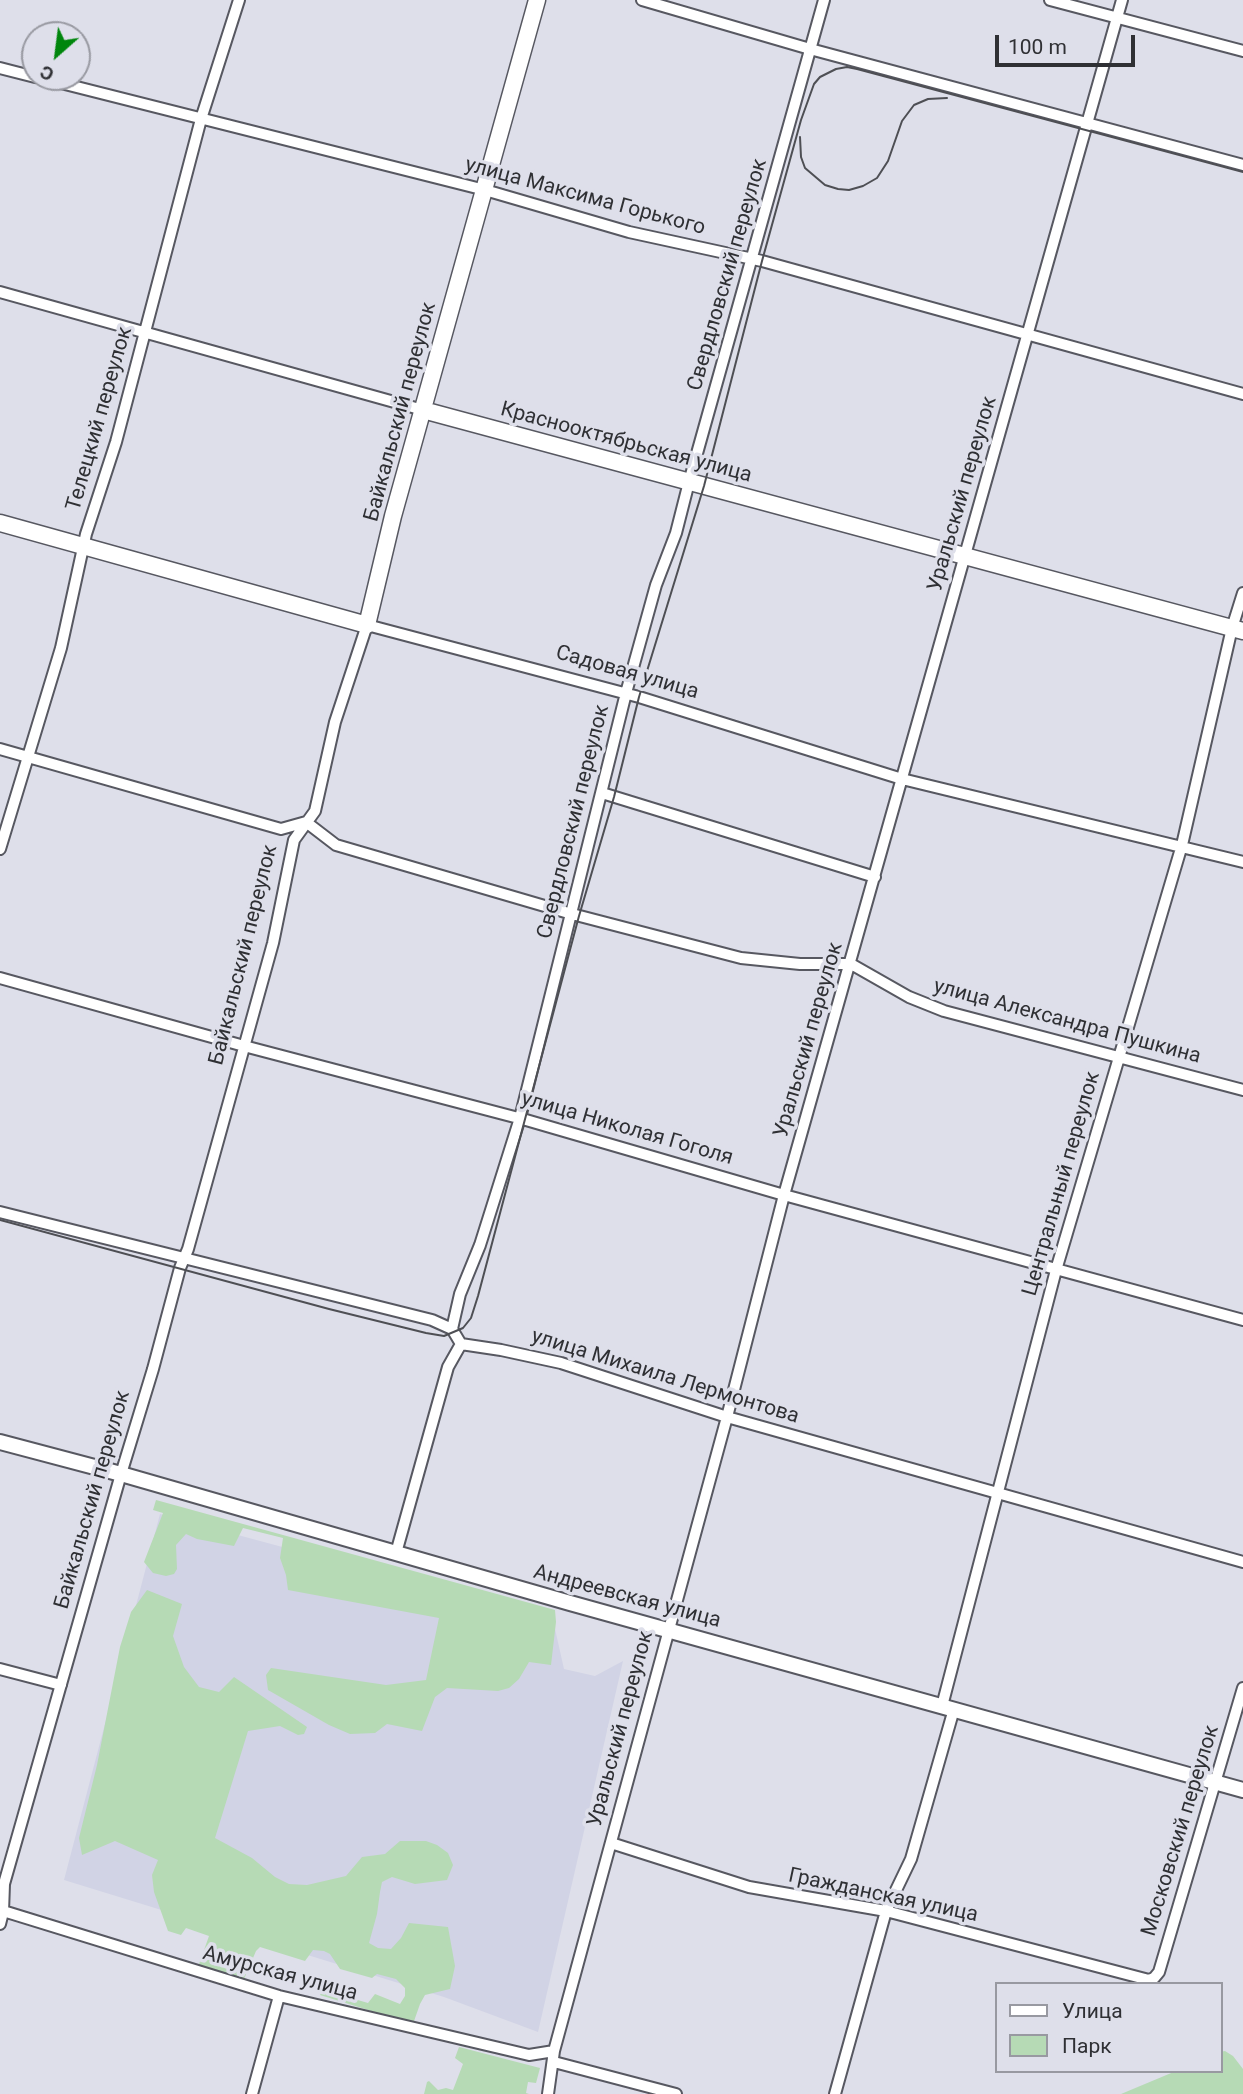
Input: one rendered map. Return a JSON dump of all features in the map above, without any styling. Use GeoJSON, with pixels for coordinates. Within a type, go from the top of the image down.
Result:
{"type":"FeatureCollection","features":[{"type":"Feature","properties":{"kind":"main road","name":"Байкальский переулок"},"geometry":{"type":"LineString","coordinates":[[367,625],[393,516],[537,0]]}},
{"type":"Feature","properties":{"kind":"main road","name":"Краснооктябрьская улица"},"geometry":{"type":"LineString","coordinates":[[424,410],[1237,629]]}},
{"type":"Feature","properties":{"kind":"main road","name":"Садовая улица"},"geometry":{"type":"LineString","coordinates":[[0,523],[367,625]]}},
{"type":"Feature","properties":{"kind":"street","name":"Телецкий переулок"},"geometry":{"type":"LineString","coordinates":[[0,849],[61,648],[90,523],[116,442],[201,119],[239,0]]}},
{"type":"Feature","properties":{"kind":"street"},"geometry":{"type":"LineString","coordinates":[[642,0],[810,49],[1243,165]]}},
{"type":"Feature","properties":{"kind":"street","name":"Свердловский переулок"},"geometry":{"type":"LineString","coordinates":[[452,1329],[460,1294],[480,1244],[520,1118],[626,693],[656,585],[676,533],[824,0]]}},
{"type":"Feature","properties":{"kind":"street"},"geometry":{"type":"LineString","coordinates":[[1051,0],[1243,51]]}},
{"type":"Feature","properties":{"kind":"street","name":"Уральский переулок"},"geometry":{"type":"LineString","coordinates":[[548,2094],[554,2056],[727,1417],[784,1195],[1122,0]]}},
{"type":"Feature","properties":{"kind":"street","name":"улица Максима Горького"},"geometry":{"type":"LineString","coordinates":[[0,68],[21,73]]}},
{"type":"Feature","properties":{"kind":"street","name":"улица Максима Горького"},"geometry":{"type":"LineString","coordinates":[[91,91],[485,190],[629,232],[752,260],[1243,394]]}},
{"type":"Feature","properties":{"kind":"street","name":"Краснооктябрьская улица"},"geometry":{"type":"LineString","coordinates":[[0,292],[424,410]]}},
{"type":"Feature","properties":{"kind":"street","name":"Центральный переулок"},"geometry":{"type":"LineString","coordinates":[[835,2094],[886,1911],[911,1859],[996,1492],[1056,1270],[1182,845],[1237,629],[1243,593]]}},
{"type":"Feature","properties":{"kind":"street","name":"Садовая улица"},"geometry":{"type":"LineString","coordinates":[[367,625],[626,693],[902,779],[1243,862]]}},
{"type":"Feature","properties":{"kind":"street","name":"Байкальский переулок"},"geometry":{"type":"LineString","coordinates":[[0,1924],[4,1884],[188,1249],[273,943],[294,840],[315,811],[335,722],[367,625]]}},
{"type":"Feature","properties":{"kind":"street"},"geometry":{"type":"LineString","coordinates":[[0,749],[281,829],[306,822],[336,845],[572,914],[741,958],[800,964],[851,964]]}},
{"type":"Feature","properties":{"kind":"street"},"geometry":{"type":"LineString","coordinates":[[602,793],[875,877]]}},
{"type":"Feature","properties":{"kind":"street","name":"улица Александра Пушкина"},"geometry":{"type":"LineString","coordinates":[[851,964],[909,998],[927,1005],[1119,1059],[1243,1090]]}},
{"type":"Feature","properties":{"kind":"street","name":"улица Николая Гоголя"},"geometry":{"type":"LineString","coordinates":[[0,978],[244,1046],[520,1118],[784,1195],[1243,1320]]}},
{"type":"Feature","properties":{"kind":"street"},"geometry":{"type":"LineString","coordinates":[[0,1212],[432,1320],[452,1329],[461,1345],[448,1367],[396,1553]]}},
{"type":"Feature","properties":{"kind":"street","name":"улица Михаила Лермонтова"},"geometry":{"type":"LineString","coordinates":[[461,1345],[502,1350],[561,1363],[727,1417],[1243,1562]]}},
{"type":"Feature","properties":{"kind":"street","name":"Андреевская улица"},"geometry":{"type":"LineString","coordinates":[[0,1442],[1243,1790]]}},
{"type":"Feature","properties":{"kind":"street"},"geometry":{"type":"LineString","coordinates":[[0,1669],[61,1685]]}},
{"type":"Feature","properties":{"kind":"street","name":"Московский переулок"},"geometry":{"type":"LineString","coordinates":[[1149,1980],[1159,1972],[1243,1688]]}},
{"type":"Feature","properties":{"kind":"street","name":"Гражданская улица"},"geometry":{"type":"LineString","coordinates":[[611,1843],[749,1888],[886,1911],[1149,1980]]}},
{"type":"Feature","properties":{"kind":"street","name":"Амурская улица"},"geometry":{"type":"LineString","coordinates":[[2,1911],[279,1996],[529,2055],[554,2056],[676,2094]]}},
{"type":"Feature","properties":{"kind":"street"},"geometry":{"type":"LineString","coordinates":[[252,2094],[279,1996]]}},
{"type":"Feature","properties":{"kind":"shaded area"},"geometry":{"type":"Polygon","coordinates":[[[160,1514],[553,1620],[564,1669],[595,1676],[623,1661],[538,2032],[444,1997],[64,1880],[160,1514]]]}},
{"type":"Feature","properties":{"kind":"green space"},"geometry":{"type":"Polygon","coordinates":[[[156,1500],[555,1610],[551,1665],[529,1662],[519,1679],[509,1688],[498,1691],[447,1688],[435,1697],[422,1731],[387,1724],[375,1733],[350,1734],[268,1690],[266,1675],[271,1668],[386,1685],[426,1680],[439,1618],[288,1590],[280,1558],[283,1538],[243,1528],[234,1546],[197,1539],[186,1534],[176,1545],[177,1569],[174,1574],[166,1576],[153,1573],[144,1562],[163,1513],[153,1510],[156,1500]]]}},
{"type":"Feature","properties":{"kind":"green space"},"geometry":{"type":"Polygon","coordinates":[[[147,1590],[182,1604],[173,1636],[184,1667],[199,1687],[219,1692],[234,1677],[307,1727],[304,1734],[298,1735],[280,1726],[248,1731],[215,1838],[252,1858],[275,1877],[289,1884],[307,1885],[346,1876],[362,1857],[385,1854],[400,1841],[426,1841],[448,1853],[453,1865],[447,1880],[415,1884],[392,1877],[382,1882],[369,1943],[378,1948],[391,1949],[409,1923],[448,1927],[455,1966],[450,1989],[425,1995],[413,2024],[320,1995],[323,1990],[368,2003],[375,1994],[400,2004],[405,1996],[405,1988],[396,1979],[377,1974],[372,1978],[340,1969],[330,1954],[324,1951],[313,1950],[305,1961],[260,1947],[244,1979],[198,1967],[209,1936],[186,1928],[181,1935],[168,1931],[154,1892],[152,1875],[158,1860],[115,1841],[82,1855],[79,1838],[97,1765],[120,1647],[131,1612],[147,1590]]]}},
{"type":"Feature","properties":{"kind":"green space"},"geometry":{"type":"Polygon","coordinates":[[[459,2047],[540,2068],[536,2083],[528,2082],[526,2093],[529,2094],[424,2094],[429,2081],[438,2090],[453,2090],[463,2064],[455,2058],[459,2047]]]}},
{"type":"Feature","properties":{"kind":"green space"},"geometry":{"type":"Polygon","coordinates":[[[1222,2052],[1233,2056],[1243,2069],[1243,2094],[1121,2094],[1171,2073],[1222,2073],[1222,2052]]]}},
{"type":"Feature","properties":{"kind":"tram line"},"geometry":{"type":"LineString","coordinates":[[0,1220],[426,1333],[444,1336],[463,1328],[471,1318],[478,1296],[639,697],[704,486],[762,261],[801,120],[814,84],[820,77],[836,69],[857,69],[1243,172]]}},
{"type":"Feature","properties":{"kind":"tram line"},"geometry":{"type":"LineString","coordinates":[[800,137],[801,157],[805,168],[825,185],[849,190],[877,178],[888,161],[902,121],[914,105],[928,99],[947,98]]}}]}
